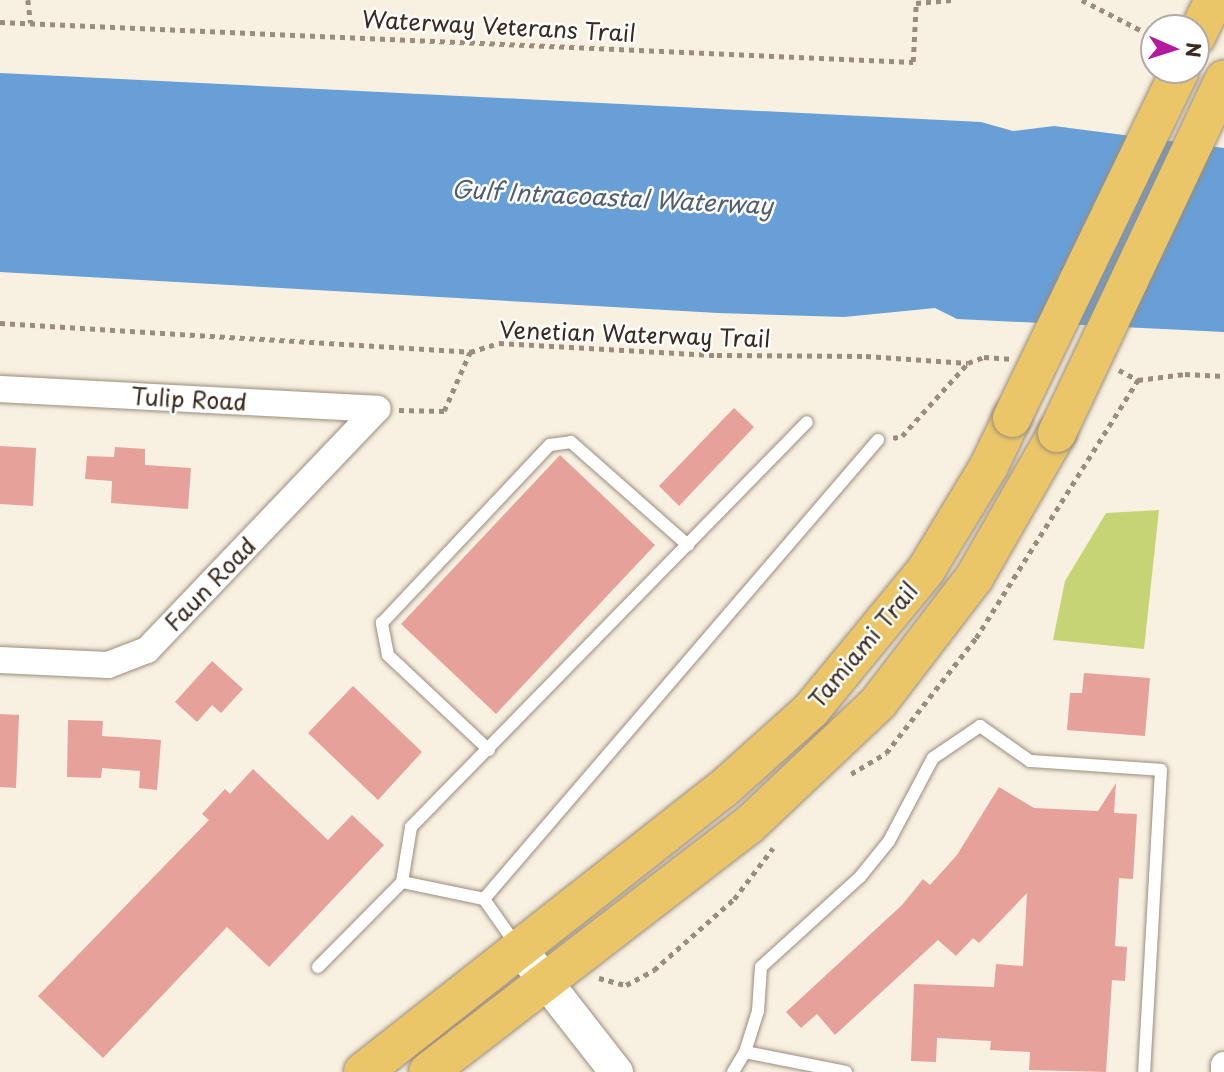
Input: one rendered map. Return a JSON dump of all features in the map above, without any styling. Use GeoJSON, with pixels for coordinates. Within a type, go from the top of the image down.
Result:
{"type":"FeatureCollection","features":[{"type":"Feature","properties":{"kind":"main road","name":"Tamiami Trail"},"geometry":{"type":"LineString","coordinates":[[428,1072],[748,826],[878,703],[974,578],[1056,433],[1224,80]]}},
{"type":"Feature","properties":{"kind":"main road","name":"Tamiami Trail"},"geometry":{"type":"LineString","coordinates":[[363,1072],[723,789],[811,710],[926,570],[983,477],[1173,84]]}},
{"type":"Feature","properties":{"kind":"street","name":"Tulip Road"},"geometry":{"type":"LineString","coordinates":[[0,389],[377,409]]}},
{"type":"Feature","properties":{"kind":"street","name":"Faun Road"},"geometry":{"type":"LineString","coordinates":[[0,660],[108,665],[148,650],[377,409]]}},
{"type":"Feature","properties":{"kind":"street"},"geometry":{"type":"LineString","coordinates":[[520,949],[543,984],[616,1072]]}},
{"type":"Feature","properties":{"kind":"street"},"geometry":{"type":"LineString","coordinates":[[1224,1065],[1224,1072]]}},
{"type":"Feature","properties":{"kind":"lane"},"geometry":{"type":"LineString","coordinates":[[318,967],[402,882],[411,827],[807,422]]}},
{"type":"Feature","properties":{"kind":"lane"},"geometry":{"type":"LineString","coordinates":[[484,899],[878,440]]}},
{"type":"Feature","properties":{"kind":"lane"},"geometry":{"type":"LineString","coordinates":[[489,750],[388,655],[382,623],[550,445],[571,442],[688,545]]}},
{"type":"Feature","properties":{"kind":"lane"},"geometry":{"type":"LineString","coordinates":[[733,1072],[745,1052],[758,1011],[761,967],[860,877],[888,841],[933,758],[980,726],[1030,761],[1161,770],[1144,1072]]}},
{"type":"Feature","properties":{"kind":"lane"},"geometry":{"type":"LineString","coordinates":[[402,882],[484,899],[520,949]]}},
{"type":"Feature","properties":{"kind":"lane"},"geometry":{"type":"LineString","coordinates":[[745,1052],[846,1072]]}},
{"type":"Feature","properties":{"kind":"path"},"geometry":{"type":"LineString","coordinates":[[28,0],[31,23]]}},
{"type":"Feature","properties":{"kind":"path","name":"Waterway Veterans Trail"},"geometry":{"type":"LineString","coordinates":[[0,22],[913,62],[916,2],[951,0]]}},
{"type":"Feature","properties":{"kind":"path"},"geometry":{"type":"LineString","coordinates":[[1082,0],[1140,30]]}},
{"type":"Feature","properties":{"kind":"path","name":"Venetian Waterway Trail"},"geometry":{"type":"LineString","coordinates":[[0,323],[470,352],[499,343],[968,363],[984,358],[1023,360]]}},
{"type":"Feature","properties":{"kind":"path"},"geometry":{"type":"LineString","coordinates":[[377,409],[444,411],[470,352]]}},
{"type":"Feature","properties":{"kind":"path"},"geometry":{"type":"LineString","coordinates":[[878,440],[902,436],[968,363]]}},
{"type":"Feature","properties":{"kind":"path"},"geometry":{"type":"LineString","coordinates":[[1104,368],[1138,380],[1185,374],[1224,376]]}},
{"type":"Feature","properties":{"kind":"green space"},"geometry":{"type":"Polygon","coordinates":[[[1159,510],[1144,649],[1053,640],[1065,581],[1106,513],[1159,510]]]}},
{"type":"Feature","properties":{"kind":"water","name":"Gulf Intracoastal Waterway"},"geometry":{"type":"Polygon","coordinates":[[[0,73],[981,122],[1013,131],[1054,126],[1224,148],[1224,332],[957,319],[935,308],[844,317],[718,313],[0,272],[0,73]]]}},
{"type":"Feature","properties":{"kind":"building"},"geometry":{"type":"Polygon","coordinates":[[[734,408],[754,427],[679,506],[659,486],[734,408]]]}},
{"type":"Feature","properties":{"kind":"building"},"geometry":{"type":"Polygon","coordinates":[[[0,446],[36,448],[33,506],[0,504],[0,446]]]}},
{"type":"Feature","properties":{"kind":"building"},"geometry":{"type":"Polygon","coordinates":[[[115,447],[145,449],[145,465],[191,468],[188,509],[111,503],[112,481],[85,479],[87,456],[114,457],[115,447]]]}},
{"type":"Feature","properties":{"kind":"building"},"geometry":{"type":"Polygon","coordinates":[[[560,455],[655,545],[496,714],[401,624],[560,455]]]}},
{"type":"Feature","properties":{"kind":"building"},"geometry":{"type":"Polygon","coordinates":[[[212,661],[243,689],[221,713],[212,705],[197,722],[175,702],[212,661]]]}},
{"type":"Feature","properties":{"kind":"building"},"geometry":{"type":"Polygon","coordinates":[[[1084,673],[1150,678],[1145,736],[1067,730],[1070,693],[1082,693],[1084,673]]]}},
{"type":"Feature","properties":{"kind":"building"},"geometry":{"type":"Polygon","coordinates":[[[353,686],[422,752],[378,800],[308,733],[353,686]]]}},
{"type":"Feature","properties":{"kind":"building"},"geometry":{"type":"Polygon","coordinates":[[[0,714],[19,715],[16,788],[0,787],[0,714]]]}},
{"type":"Feature","properties":{"kind":"building"},"geometry":{"type":"Polygon","coordinates":[[[68,720],[103,721],[102,736],[161,740],[157,790],[139,788],[140,771],[102,768],[101,778],[67,777],[68,720]]]}},
{"type":"Feature","properties":{"kind":"building"},"geometry":{"type":"Polygon","coordinates":[[[253,769],[328,840],[352,815],[384,845],[269,967],[227,927],[103,1058],[38,996],[209,820],[202,814],[225,789],[230,794],[253,769]]]}},
{"type":"Feature","properties":{"kind":"building"},"geometry":{"type":"Polygon","coordinates":[[[1116,783],[1114,813],[1137,814],[1133,879],[1119,878],[1115,946],[1127,947],[1125,981],[1112,980],[1106,1072],[1029,1070],[1030,1052],[990,1050],[991,1041],[937,1038],[936,1062],[911,1061],[914,984],[994,987],[996,964],[1023,966],[1027,893],[979,943],[973,938],[956,956],[938,940],[835,1035],[817,1014],[801,1028],[786,1012],[902,905],[923,879],[930,885],[957,855],[999,787],[1034,808],[1098,811],[1116,783]]]}}]}
